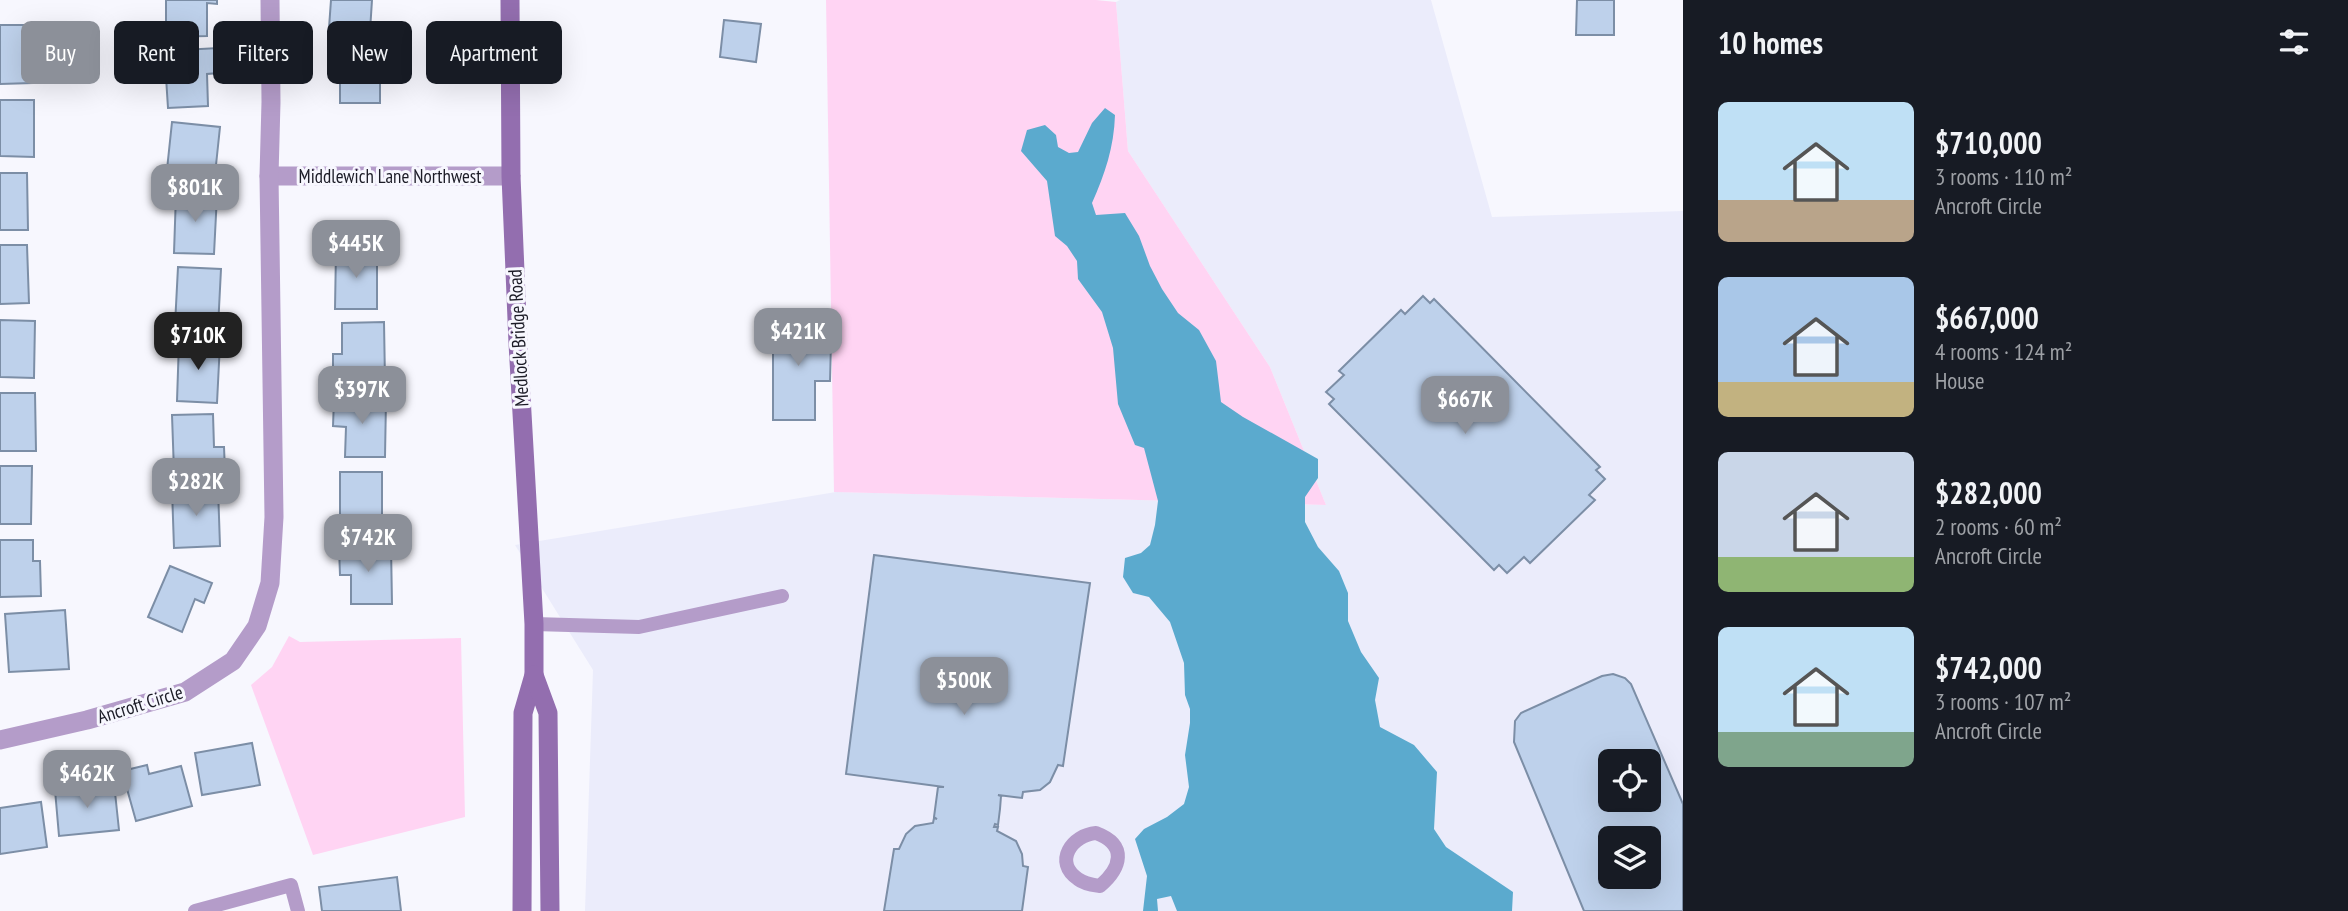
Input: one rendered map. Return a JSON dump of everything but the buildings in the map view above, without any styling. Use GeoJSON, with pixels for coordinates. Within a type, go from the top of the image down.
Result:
{"type":"FeatureCollection","features":[{"type":"Feature","properties":{"kind":"main road","name":"Medlock Bridge Road"},"geometry":{"type":"LineString","coordinates":[[510,0],[511,176],[534,624],[534,675],[523,713],[522,911]]}},
{"type":"Feature","properties":{"kind":"main road","name":"Medlock Bridge Road"},"geometry":{"type":"LineString","coordinates":[[534,675],[548,713],[550,911]]}},
{"type":"Feature","properties":{"kind":"street","name":"Ancroft Circle"},"geometry":{"type":"LineString","coordinates":[[0,740],[87,720],[184,692],[233,661],[257,626],[270,583],[274,517],[269,176],[270,0]]}},
{"type":"Feature","properties":{"kind":"street","name":"Middlewich Lane Northwest"},"geometry":{"type":"LineString","coordinates":[[269,176],[511,176]]}},
{"type":"Feature","properties":{"kind":"lane"},"geometry":{"type":"LineString","coordinates":[[534,624],[639,627],[782,596]]}},
{"type":"Feature","properties":{"kind":"lane"},"geometry":{"type":"LineString","coordinates":[[195,911],[291,884],[298,911]]}},
{"type":"Feature","properties":{"kind":"shaded area"},"geometry":{"type":"Polygon","coordinates":[[[826,0],[1116,2],[1128,151],[1270,367],[1326,505],[834,492],[826,0]]]}},
{"type":"Feature","properties":{"kind":"shaded area"},"geometry":{"type":"Polygon","coordinates":[[[1120,0],[1431,0],[1492,217],[1683,211],[1683,911],[585,911],[593,670],[515,545],[836,492],[1326,505],[1270,367],[1128,151],[1116,2],[1120,0]]]}},
{"type":"Feature","properties":{"kind":"shaded area"},"geometry":{"type":"Polygon","coordinates":[[[289,636],[300,642],[461,638],[465,817],[313,855],[251,685],[272,667],[289,636]]]}},
{"type":"Feature","properties":{"kind":"water"},"geometry":{"type":"Polygon","coordinates":[[[1105,108],[1115,115],[1114,127],[1108,160],[1092,203],[1096,215],[1125,213],[1139,236],[1162,289],[1178,313],[1199,330],[1216,361],[1221,402],[1318,459],[1318,478],[1305,497],[1305,522],[1318,547],[1339,571],[1348,593],[1348,621],[1361,652],[1379,678],[1375,700],[1380,727],[1414,745],[1437,772],[1434,829],[1446,847],[1513,892],[1512,911],[1177,911],[1171,896],[1157,899],[1158,911],[1143,911],[1147,876],[1135,839],[1144,829],[1184,804],[1189,787],[1185,755],[1190,709],[1185,695],[1184,663],[1170,622],[1149,597],[1133,593],[1123,577],[1125,558],[1141,553],[1150,545],[1158,501],[1144,448],[1135,445],[1118,404],[1113,348],[1102,312],[1078,279],[1077,261],[1067,246],[1055,236],[1047,181],[1021,151],[1027,130],[1045,125],[1056,135],[1058,147],[1069,153],[1078,152],[1092,123],[1105,108]]]}}]}
